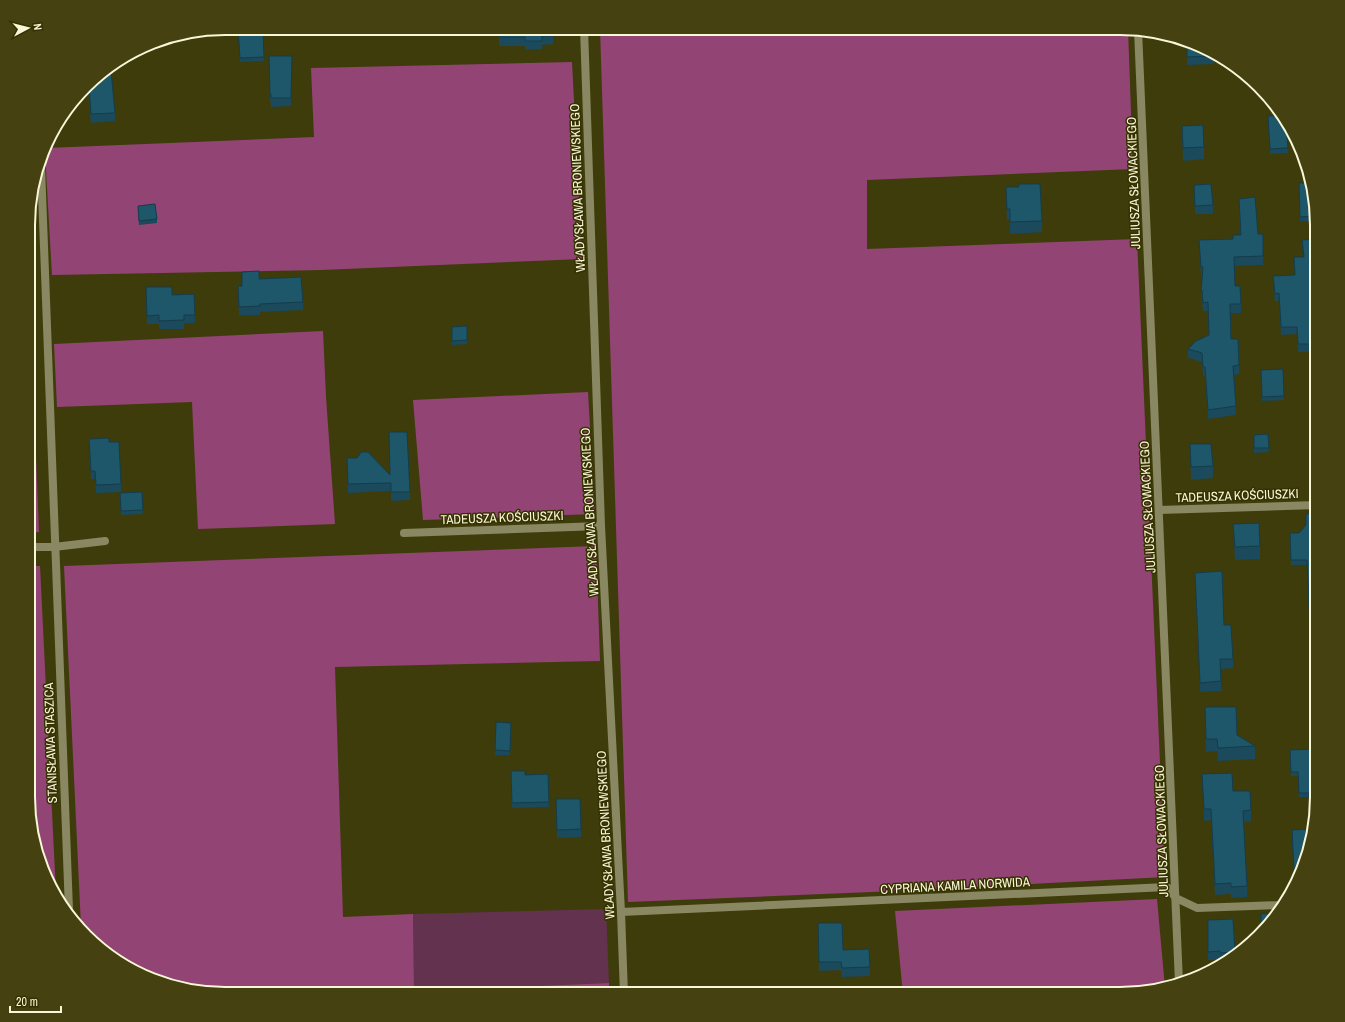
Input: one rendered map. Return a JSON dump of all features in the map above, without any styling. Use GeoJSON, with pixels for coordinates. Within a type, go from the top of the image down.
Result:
{"type":"FeatureCollection","features":[{"type":"Feature","properties":{"kind":"street","name":"WŁADYSŁAWA BRONIEWSKIEGO"},"geometry":{"type":"LineString","coordinates":[[584,35],[601,526],[624,987]]}},
{"type":"Feature","properties":{"kind":"street","name":"JULIUSZA SŁOWACKIEGO"},"geometry":{"type":"LineString","coordinates":[[1138,36],[1179,978]]}},
{"type":"Feature","properties":{"kind":"street","name":"STANISŁAWA STASZICA"},"geometry":{"type":"LineString","coordinates":[[41,175],[54,546],[69,905]]}},
{"type":"Feature","properties":{"kind":"street","name":"TADEUSZA KOŚCIUSZKI"},"geometry":{"type":"LineString","coordinates":[[1159,510],[1310,505]]}},
{"type":"Feature","properties":{"kind":"street","name":"TADEUSZA KOŚCIUSZKI"},"geometry":{"type":"LineString","coordinates":[[404,533],[601,526]]}},
{"type":"Feature","properties":{"kind":"street"},"geometry":{"type":"LineString","coordinates":[[35,547],[105,541]]}},
{"type":"Feature","properties":{"kind":"street","name":"CYPRIANA KAMILA NORWIDA"},"geometry":{"type":"LineString","coordinates":[[621,912],[1167,887],[1176,898],[1197,908],[1276,905]]}},
{"type":"Feature","properties":{"kind":"shaded area"},"geometry":{"type":"Polygon","coordinates":[[[600,35],[1128,35],[1133,169],[867,180],[867,249],[1137,239],[1165,877],[896,891],[628,902],[600,35]]]}},
{"type":"Feature","properties":{"kind":"shaded area"},"geometry":{"type":"Polygon","coordinates":[[[572,62],[582,259],[321,270],[52,275],[46,163],[52,148],[314,137],[311,68],[572,62]]]}},
{"type":"Feature","properties":{"kind":"shaded area"},"geometry":{"type":"Polygon","coordinates":[[[323,331],[335,524],[198,529],[192,402],[57,407],[54,344],[323,331]]]}},
{"type":"Feature","properties":{"kind":"shaded area"},"geometry":{"type":"Polygon","coordinates":[[[588,392],[595,514],[423,520],[413,400],[588,392]]]}},
{"type":"Feature","properties":{"kind":"shaded area"},"geometry":{"type":"Polygon","coordinates":[[[35,431],[39,532],[35,532],[35,431]]]}},
{"type":"Feature","properties":{"kind":"shaded area"},"geometry":{"type":"Polygon","coordinates":[[[596,546],[600,661],[335,667],[343,917],[413,914],[414,987],[213,987],[176,981],[153,973],[120,955],[109,948],[81,921],[64,566],[596,546]]]}},
{"type":"Feature","properties":{"kind":"shaded area"},"geometry":{"type":"Polygon","coordinates":[[[35,566],[40,566],[55,882],[41,846],[35,809],[35,566]]]}},
{"type":"Feature","properties":{"kind":"shaded area"},"geometry":{"type":"Polygon","coordinates":[[[1157,899],[1164,982],[1132,987],[902,987],[895,911],[1157,899]]]}},
{"type":"Feature","properties":{"kind":"shaded area"},"geometry":{"type":"Polygon","coordinates":[[[606,909],[609,983],[512,987],[414,987],[413,914],[606,909]]]}},
{"type":"Feature","properties":{"kind":"shaded area"},"geometry":{"type":"Polygon","coordinates":[[[609,983],[609,987],[512,987],[609,983]]]}},
{"type":"Feature","properties":{"kind":"building"},"geometry":{"type":"Polygon","coordinates":[[[238,35],[263,35],[264,57],[240,58],[238,35]]]}},
{"type":"Feature","properties":{"kind":"building"},"geometry":{"type":"Polygon","coordinates":[[[499,35],[553,35],[542,36],[542,41],[525,41],[525,37],[499,37],[499,35]]]}},
{"type":"Feature","properties":{"kind":"building"},"geometry":{"type":"Polygon","coordinates":[[[1187,47],[1206,56],[1187,57],[1187,47]]]}},
{"type":"Feature","properties":{"kind":"building"},"geometry":{"type":"Polygon","coordinates":[[[269,56],[292,56],[291,98],[271,98],[269,56]]]}},
{"type":"Feature","properties":{"kind":"building"},"geometry":{"type":"Polygon","coordinates":[[[111,73],[115,113],[91,114],[90,92],[111,73]]]}},
{"type":"Feature","properties":{"kind":"building"},"geometry":{"type":"Polygon","coordinates":[[[1268,116],[1275,116],[1287,135],[1288,148],[1270,149],[1268,116]]]}},
{"type":"Feature","properties":{"kind":"building"},"geometry":{"type":"Polygon","coordinates":[[[1203,125],[1204,147],[1183,148],[1182,126],[1203,125]]]}},
{"type":"Feature","properties":{"kind":"building"},"geometry":{"type":"Polygon","coordinates":[[[1299,183],[1305,183],[1310,216],[1300,217],[1299,183]]]}},
{"type":"Feature","properties":{"kind":"building"},"geometry":{"type":"Polygon","coordinates":[[[1019,184],[1040,184],[1042,221],[1010,222],[1010,209],[1007,209],[1006,187],[1019,187],[1019,184]]]}},
{"type":"Feature","properties":{"kind":"building"},"geometry":{"type":"Polygon","coordinates":[[[1211,184],[1213,205],[1195,206],[1194,185],[1211,184]]]}},
{"type":"Feature","properties":{"kind":"building"},"geometry":{"type":"Polygon","coordinates":[[[1255,197],[1258,234],[1263,234],[1263,256],[1234,257],[1235,286],[1240,286],[1241,304],[1230,304],[1231,339],[1238,339],[1239,365],[1233,366],[1236,406],[1208,410],[1205,367],[1203,367],[1202,353],[1188,349],[1196,341],[1209,335],[1208,302],[1203,303],[1201,290],[1203,267],[1201,267],[1199,240],[1233,239],[1233,235],[1241,235],[1239,199],[1255,197]]]}},
{"type":"Feature","properties":{"kind":"building"},"geometry":{"type":"Polygon","coordinates":[[[155,204],[157,219],[139,221],[138,206],[155,204]]]}},
{"type":"Feature","properties":{"kind":"building"},"geometry":{"type":"Polygon","coordinates":[[[1310,239],[1310,344],[1298,344],[1297,327],[1281,327],[1279,293],[1275,294],[1273,276],[1295,275],[1294,257],[1304,257],[1302,240],[1310,239]]]}},
{"type":"Feature","properties":{"kind":"building"},"geometry":{"type":"Polygon","coordinates":[[[259,271],[259,279],[301,277],[303,302],[260,304],[260,306],[239,307],[238,286],[242,286],[242,272],[259,271]]]}},
{"type":"Feature","properties":{"kind":"building"},"geometry":{"type":"Polygon","coordinates":[[[146,287],[172,287],[172,295],[194,294],[195,315],[184,315],[184,320],[159,321],[159,315],[147,316],[146,287]]]}},
{"type":"Feature","properties":{"kind":"building"},"geometry":{"type":"Polygon","coordinates":[[[467,326],[467,340],[452,341],[452,327],[467,326]]]}},
{"type":"Feature","properties":{"kind":"building"},"geometry":{"type":"Polygon","coordinates":[[[1283,369],[1284,396],[1262,397],[1261,370],[1283,369]]]}},
{"type":"Feature","properties":{"kind":"building"},"geometry":{"type":"Polygon","coordinates":[[[389,432],[407,432],[410,492],[391,492],[391,483],[348,484],[347,458],[357,458],[361,452],[368,452],[390,475],[389,432]]]}},
{"type":"Feature","properties":{"kind":"building"},"geometry":{"type":"Polygon","coordinates":[[[1268,434],[1269,448],[1254,448],[1254,435],[1268,434]]]}},
{"type":"Feature","properties":{"kind":"building"},"geometry":{"type":"Polygon","coordinates":[[[109,438],[109,442],[119,442],[121,484],[96,485],[95,471],[91,471],[89,439],[109,438]]]}},
{"type":"Feature","properties":{"kind":"building"},"geometry":{"type":"Polygon","coordinates":[[[1190,444],[1211,444],[1213,466],[1191,467],[1190,444]]]}},
{"type":"Feature","properties":{"kind":"building"},"geometry":{"type":"Polygon","coordinates":[[[142,492],[143,510],[121,511],[120,493],[142,492]]]}},
{"type":"Feature","properties":{"kind":"building"},"geometry":{"type":"Polygon","coordinates":[[[1306,514],[1310,514],[1310,627],[1307,560],[1291,560],[1290,533],[1299,533],[1306,525],[1306,514]]]}},
{"type":"Feature","properties":{"kind":"building"},"geometry":{"type":"Polygon","coordinates":[[[1259,523],[1260,546],[1235,547],[1233,524],[1259,523]]]}},
{"type":"Feature","properties":{"kind":"building"},"geometry":{"type":"Polygon","coordinates":[[[1222,571],[1224,625],[1231,625],[1233,659],[1220,659],[1221,681],[1200,683],[1195,573],[1222,571]]]}},
{"type":"Feature","properties":{"kind":"building"},"geometry":{"type":"Polygon","coordinates":[[[1205,707],[1236,707],[1237,735],[1255,746],[1218,748],[1217,739],[1206,739],[1205,707]]]}},
{"type":"Feature","properties":{"kind":"building"},"geometry":{"type":"Polygon","coordinates":[[[496,722],[511,723],[510,751],[495,750],[496,722]]]}},
{"type":"Feature","properties":{"kind":"building"},"geometry":{"type":"Polygon","coordinates":[[[1310,749],[1310,793],[1299,793],[1298,772],[1291,772],[1290,750],[1310,749]]]}},
{"type":"Feature","properties":{"kind":"building"},"geometry":{"type":"Polygon","coordinates":[[[511,771],[525,771],[525,775],[548,774],[549,802],[512,803],[511,771]]]}},
{"type":"Feature","properties":{"kind":"building"},"geometry":{"type":"Polygon","coordinates":[[[1232,773],[1233,791],[1250,791],[1251,810],[1243,811],[1247,886],[1231,887],[1231,883],[1215,884],[1211,809],[1204,809],[1202,774],[1232,773]]]}},
{"type":"Feature","properties":{"kind":"building"},"geometry":{"type":"Polygon","coordinates":[[[556,799],[580,799],[581,829],[557,830],[556,799]]]}},
{"type":"Feature","properties":{"kind":"building"},"geometry":{"type":"Polygon","coordinates":[[[1307,829],[1304,846],[1296,870],[1294,870],[1292,830],[1307,829]]]}},
{"type":"Feature","properties":{"kind":"building"},"geometry":{"type":"Polygon","coordinates":[[[1271,913],[1261,924],[1261,914],[1271,913]]]}},
{"type":"Feature","properties":{"kind":"building"},"geometry":{"type":"Polygon","coordinates":[[[1233,919],[1235,949],[1229,952],[1220,953],[1220,951],[1208,952],[1208,920],[1233,919]]]}},
{"type":"Feature","properties":{"kind":"building"},"geometry":{"type":"Polygon","coordinates":[[[818,923],[842,923],[843,950],[869,949],[870,967],[842,968],[841,962],[819,962],[818,923]]]}}]}
